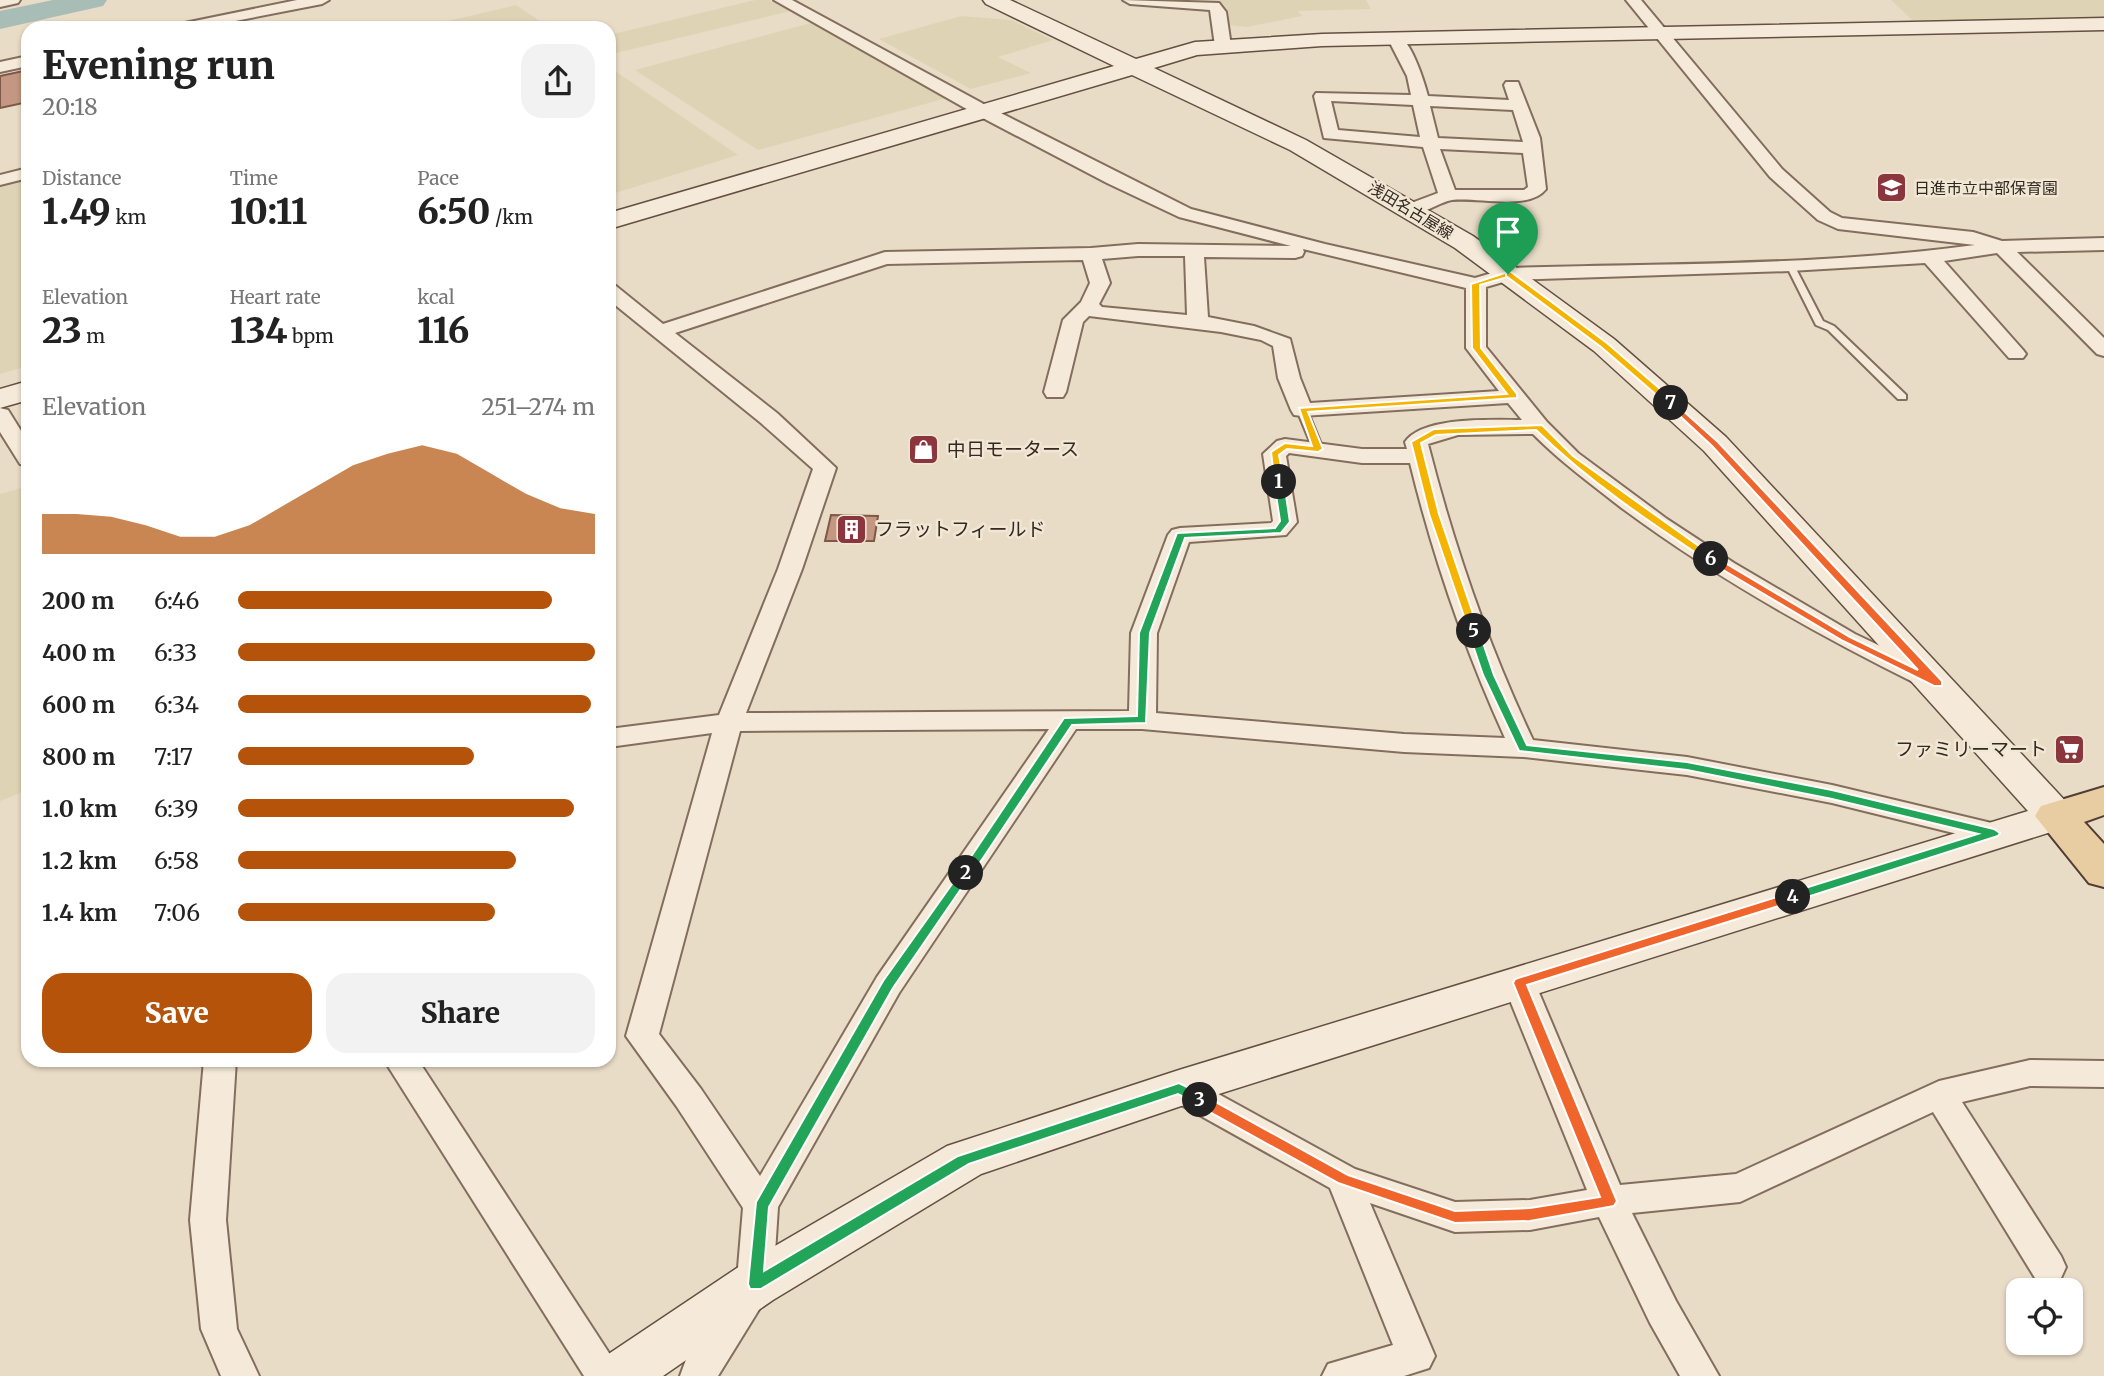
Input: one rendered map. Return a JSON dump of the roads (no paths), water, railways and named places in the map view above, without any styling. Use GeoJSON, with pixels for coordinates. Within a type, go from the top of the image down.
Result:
{"type":"FeatureCollection","features":[{"type":"Feature","properties":{"kind":"main road"},"geometry":{"type":"LineString","coordinates":[[2104,801],[2056,816],[2104,872]]}},
{"type":"Feature","properties":{"kind":"street"},"geometry":{"type":"LineString","coordinates":[[0,3],[13,0]]}},
{"type":"Feature","properties":{"kind":"street"},"geometry":{"type":"LineString","coordinates":[[214,21],[322,0]]}},
{"type":"Feature","properties":{"kind":"street"},"geometry":{"type":"LineString","coordinates":[[781,0],[985,112],[1113,179],[1185,213],[1323,249],[1476,284],[1508,274],[1790,265],[1930,257],[2001,247],[2104,244]]}},
{"type":"Feature","properties":{"kind":"street","name":"浅田名古屋線"},"geometry":{"type":"LineString","coordinates":[[993,0],[1298,145],[1412,209],[1508,274],[1604,345],[1715,444],[1938,684],[2056,816]]}},
{"type":"Feature","properties":{"kind":"street"},"geometry":{"type":"LineString","coordinates":[[1130,0],[1214,6],[1219,12],[1223,46]]}},
{"type":"Feature","properties":{"kind":"street"},"geometry":{"type":"LineString","coordinates":[[1633,0],[1776,173],[1824,216],[1839,223],[1973,238],[2001,247],[2104,350]]}},
{"type":"Feature","properties":{"kind":"street"},"geometry":{"type":"LineString","coordinates":[[616,218],[1195,49],[1396,39],[2104,24]]}},
{"type":"Feature","properties":{"kind":"street"},"geometry":{"type":"LineString","coordinates":[[1396,39],[1415,76],[1430,143],[1448,195]]}},
{"type":"Feature","properties":{"kind":"street"},"geometry":{"type":"LineString","coordinates":[[0,67],[21,62]]}},
{"type":"Feature","properties":{"kind":"street"},"geometry":{"type":"LineString","coordinates":[[1412,209],[1448,195],[1528,195],[1537,189],[1532,148],[1512,85]]}},
{"type":"Feature","properties":{"kind":"street"},"geometry":{"type":"LineString","coordinates":[[1519,104],[1322,96],[1330,134],[1532,148]]}},
{"type":"Feature","properties":{"kind":"street"},"geometry":{"type":"LineString","coordinates":[[0,180],[21,175]]}},
{"type":"Feature","properties":{"kind":"street"},"geometry":{"type":"LineString","coordinates":[[661,331],[886,258],[1091,254],[1138,250],[1308,252],[1323,249]]}},
{"type":"Feature","properties":{"kind":"street"},"geometry":{"type":"LineString","coordinates":[[1194,251],[1198,324]]}},
{"type":"Feature","properties":{"kind":"street"},"geometry":{"type":"LineString","coordinates":[[1055,392],[1073,320],[1090,305],[1100,283],[1091,254]]}},
{"type":"Feature","properties":{"kind":"street"},"geometry":{"type":"LineString","coordinates":[[1930,257],[2016,354]]}},
{"type":"Feature","properties":{"kind":"street"},"geometry":{"type":"LineString","coordinates":[[1476,284],[1476,348],[1539,427],[1570,458],[1659,524],[1725,568],[1846,639],[1938,684]]}},
{"type":"Feature","properties":{"kind":"street"},"geometry":{"type":"LineString","coordinates":[[616,296],[769,418],[825,468],[790,569],[729,722],[642,1036],[690,1098],[761,1206]]}},
{"type":"Feature","properties":{"kind":"street"},"geometry":{"type":"LineString","coordinates":[[1090,305],[1096,312],[1273,336],[1283,343],[1289,378],[1302,410],[1514,396]]}},
{"type":"Feature","properties":{"kind":"street"},"geometry":{"type":"LineString","coordinates":[[0,399],[21,392]]}},
{"type":"Feature","properties":{"kind":"street"},"geometry":{"type":"LineString","coordinates":[[0,415],[21,448]]}},
{"type":"Feature","properties":{"kind":"street"},"geometry":{"type":"LineString","coordinates":[[1523,748],[1489,675],[1434,514],[1416,442],[1434,432],[1539,427]]}},
{"type":"Feature","properties":{"kind":"street"},"geometry":{"type":"LineString","coordinates":[[1142,720],[1144,633],[1181,536],[1278,530],[1285,522],[1274,454],[1285,446],[1362,456],[1419,456]]}},
{"type":"Feature","properties":{"kind":"street"},"geometry":{"type":"LineString","coordinates":[[616,737],[729,722],[1142,720],[1404,743],[1523,748],[1687,766],[1832,794],[1994,833]]}},
{"type":"Feature","properties":{"kind":"street"},"geometry":{"type":"LineString","coordinates":[[699,1376],[701,1366],[755,1284],[761,1206],[888,985],[1068,721]]}},
{"type":"Feature","properties":{"kind":"street"},"geometry":{"type":"LineString","coordinates":[[620,1376],[755,1284],[964,1160],[1179,1088],[1994,833],[2056,816]]}},
{"type":"Feature","properties":{"kind":"street"},"geometry":{"type":"LineString","coordinates":[[1519,983],[1609,1201],[1663,1312],[1700,1376]]}},
{"type":"Feature","properties":{"kind":"street"},"geometry":{"type":"LineString","coordinates":[[219,1067],[208,1220],[219,1329],[240,1376]]}},
{"type":"Feature","properties":{"kind":"street"},"geometry":{"type":"LineString","coordinates":[[405,1067],[605,1376]]}},
{"type":"Feature","properties":{"kind":"street"},"geometry":{"type":"LineString","coordinates":[[1179,1088],[1343,1179],[1455,1217],[1530,1215],[1609,1201],[1740,1188],[1939,1094],[2030,1073],[2104,1074]]}},
{"type":"Feature","properties":{"kind":"street"},"geometry":{"type":"LineString","coordinates":[[1939,1094],[2049,1267]]}},
{"type":"Feature","properties":{"kind":"street"},"geometry":{"type":"LineString","coordinates":[[1341,1376],[1416,1356],[1343,1179]]}},
{"type":"Feature","properties":{"kind":"lane"},"geometry":{"type":"LineString","coordinates":[[1790,265],[1819,323],[1830,328],[1902,397]]}},
{"type":"Feature","properties":{"kind":"lane"},"geometry":{"type":"LineString","coordinates":[[1302,410],[1318,449]]}},
{"type":"Feature","properties":{"kind":"waterway"},"geometry":{"type":"LineString","coordinates":[[0,20],[93,0]]}},
{"type":"Feature","properties":{"kind":"place","name":"日進市立中部保育園"},"geometry":{"type":"Point","coordinates":[1891,188]}},
{"type":"Feature","properties":{"kind":"place","name":"中日モータース"},"geometry":{"type":"Point","coordinates":[924,449]}},
{"type":"Feature","properties":{"kind":"place","name":"フラットフィールド"},"geometry":{"type":"Point","coordinates":[852,529]}},
{"type":"Feature","properties":{"kind":"place","name":"ファミリーマート"},"geometry":{"type":"Point","coordinates":[2070,749]}}]}
